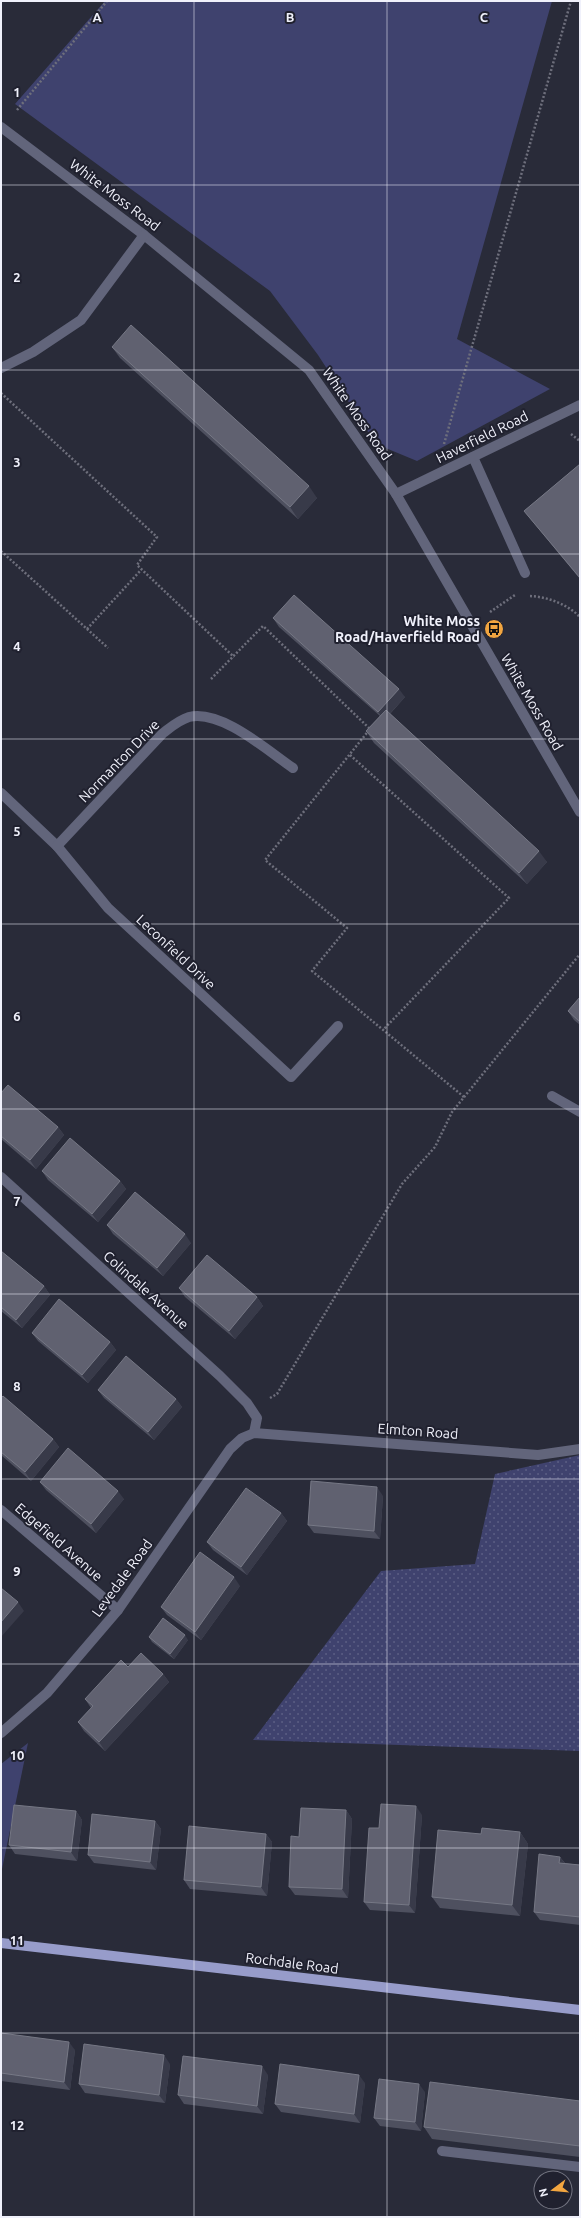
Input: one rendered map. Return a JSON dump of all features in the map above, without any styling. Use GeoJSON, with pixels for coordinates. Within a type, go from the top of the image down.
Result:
{"type":"FeatureCollection","features":[{"type":"Feature","properties":{"kind":"main road","name":"Rochdale Road"},"geometry":{"type":"LineString","coordinates":[[1,1943],[580,2010]]}},
{"type":"Feature","properties":{"kind":"street","name":"White Moss Road"},"geometry":{"type":"LineString","coordinates":[[2,128],[144,234],[310,370],[396,494],[580,812]]}},
{"type":"Feature","properties":{"kind":"street"},"geometry":{"type":"LineString","coordinates":[[1,368],[33,352],[81,320],[144,234]]}},
{"type":"Feature","properties":{"kind":"street","name":"Haverfield Road"},"geometry":{"type":"LineString","coordinates":[[396,494],[580,405]]}},
{"type":"Feature","properties":{"kind":"street"},"geometry":{"type":"LineString","coordinates":[[473,457],[525,573]]}},
{"type":"Feature","properties":{"kind":"street","name":"Normanton Drive"},"geometry":{"type":"LineString","coordinates":[[57,846],[163,733],[178,722],[190,717],[199,716],[218,720],[234,728],[293,768]]}},
{"type":"Feature","properties":{"kind":"street","name":"Leconfield Drive"},"geometry":{"type":"LineString","coordinates":[[1,793],[57,846],[108,908],[291,1076],[338,1026]]}},
{"type":"Feature","properties":{"kind":"street"},"geometry":{"type":"LineString","coordinates":[[552,1096],[580,1112]]}},
{"type":"Feature","properties":{"kind":"street","name":"Colindale Avenue"},"geometry":{"type":"LineString","coordinates":[[1,1177],[220,1376],[250,1408],[256,1418],[254,1433]]}},
{"type":"Feature","properties":{"kind":"street","name":"Elmton Road"},"geometry":{"type":"LineString","coordinates":[[254,1433],[538,1455],[580,1449]]}},
{"type":"Feature","properties":{"kind":"street","name":"Levedale Road"},"geometry":{"type":"LineString","coordinates":[[1,1733],[47,1693],[118,1610],[230,1449],[242,1438],[254,1433]]}},
{"type":"Feature","properties":{"kind":"street","name":"Edgefield Avenue"},"geometry":{"type":"LineString","coordinates":[[1,1510],[118,1610]]}},
{"type":"Feature","properties":{"kind":"street"},"geometry":{"type":"LineString","coordinates":[[442,2151],[580,2167]]}},
{"type":"Feature","properties":{"kind":"path"},"geometry":{"type":"LineString","coordinates":[[2,128],[107,1]]}},
{"type":"Feature","properties":{"kind":"path"},"geometry":{"type":"LineString","coordinates":[[435,475],[571,1]]}},
{"type":"Feature","properties":{"kind":"path"},"geometry":{"type":"LineString","coordinates":[[1,393],[156,537],[136,565],[234,657]]}},
{"type":"Feature","properties":{"kind":"path"},"geometry":{"type":"LineString","coordinates":[[1,551],[108,648]]}},
{"type":"Feature","properties":{"kind":"path"},"geometry":{"type":"LineString","coordinates":[[87,629],[141,570]]}},
{"type":"Feature","properties":{"kind":"path"},"geometry":{"type":"LineString","coordinates":[[472,625],[513,595],[520,595]]}},
{"type":"Feature","properties":{"kind":"path"},"geometry":{"type":"LineString","coordinates":[[526,596],[545,597],[575,612],[580,617]]}},
{"type":"Feature","properties":{"kind":"path"},"geometry":{"type":"LineString","coordinates":[[211,679],[263,626],[370,729],[265,860],[348,928],[312,971],[464,1097]]}},
{"type":"Feature","properties":{"kind":"path"},"geometry":{"type":"LineString","coordinates":[[350,755],[509,898],[383,1030]]}},
{"type":"Feature","properties":{"kind":"path"},"geometry":{"type":"LineString","coordinates":[[250,1408],[277,1394],[402,1184],[435,1147],[452,1112],[580,954]]}},
{"type":"Feature","properties":{"kind":"shaded area"},"geometry":{"type":"Polygon","coordinates":[[[105,1],[552,1],[457,339],[550,389],[417,461],[376,444],[318,355],[270,291],[15,104],[105,1]]]}},
{"type":"Feature","properties":{"kind":"shaded area"},"geometry":{"type":"Polygon","coordinates":[[[580,1455],[580,1751],[253,1740],[381,1571],[475,1564],[495,1474],[580,1455]]]}},
{"type":"Feature","properties":{"kind":"shaded area"},"geometry":{"type":"Polygon","coordinates":[[[28,1743],[1,1874],[1,1764],[28,1743]]]}},
{"type":"Feature","properties":{"kind":"building"},"geometry":{"type":"Polygon","coordinates":[[[131,325],[309,486],[290,507],[112,347],[131,325]]]}},
{"type":"Feature","properties":{"kind":"building"},"geometry":{"type":"Polygon","coordinates":[[[580,464],[580,578],[524,511],[580,464]]]}},
{"type":"Feature","properties":{"kind":"building"},"geometry":{"type":"Polygon","coordinates":[[[294,595],[399,689],[378,712],[273,618],[294,595]]]}},
{"type":"Feature","properties":{"kind":"building"},"geometry":{"type":"Polygon","coordinates":[[[386,710],[539,851],[519,873],[366,731],[386,710]]]}},
{"type":"Feature","properties":{"kind":"building"},"geometry":{"type":"Polygon","coordinates":[[[580,997],[580,1022],[568,1011],[580,997]]]}},
{"type":"Feature","properties":{"kind":"building"},"geometry":{"type":"Polygon","coordinates":[[[8,1085],[58,1127],[30,1160],[1,1136],[1,1093],[8,1085]]]}},
{"type":"Feature","properties":{"kind":"building"},"geometry":{"type":"Polygon","coordinates":[[[70,1138],[120,1181],[92,1214],[42,1171],[70,1138]]]}},
{"type":"Feature","properties":{"kind":"building"},"geometry":{"type":"Polygon","coordinates":[[[135,1192],[185,1234],[157,1268],[107,1225],[135,1192]]]}},
{"type":"Feature","properties":{"kind":"building"},"geometry":{"type":"Polygon","coordinates":[[[1,1251],[44,1286],[16,1320],[1,1307],[1,1251]]]}},
{"type":"Feature","properties":{"kind":"building"},"geometry":{"type":"Polygon","coordinates":[[[207,1255],[257,1297],[229,1331],[179,1288],[207,1255]]]}},
{"type":"Feature","properties":{"kind":"building"},"geometry":{"type":"Polygon","coordinates":[[[59,1299],[110,1342],[82,1375],[32,1333],[59,1299]]]}},
{"type":"Feature","properties":{"kind":"building"},"geometry":{"type":"Polygon","coordinates":[[[126,1356],[176,1399],[148,1432],[98,1390],[126,1356]]]}},
{"type":"Feature","properties":{"kind":"building"},"geometry":{"type":"Polygon","coordinates":[[[3,1396],[53,1439],[25,1472],[1,1452],[1,1398],[3,1396]]]}},
{"type":"Feature","properties":{"kind":"building"},"geometry":{"type":"Polygon","coordinates":[[[68,1448],[118,1491],[91,1524],[40,1482],[68,1448]]]}},
{"type":"Feature","properties":{"kind":"building"},"geometry":{"type":"Polygon","coordinates":[[[311,1481],[377,1487],[374,1531],[308,1525],[311,1481]]]}},
{"type":"Feature","properties":{"kind":"building"},"geometry":{"type":"Polygon","coordinates":[[[246,1488],[281,1513],[241,1567],[207,1542],[246,1488]]]}},
{"type":"Feature","properties":{"kind":"building"},"geometry":{"type":"Polygon","coordinates":[[[200,1552],[234,1577],[195,1632],[161,1607],[200,1552]]]}},
{"type":"Feature","properties":{"kind":"building"},"geometry":{"type":"Polygon","coordinates":[[[1,1588],[18,1602],[1,1622],[1,1588]]]}},
{"type":"Feature","properties":{"kind":"building"},"geometry":{"type":"Polygon","coordinates":[[[163,1618],[185,1635],[170,1654],[149,1637],[163,1618]]]}},
{"type":"Feature","properties":{"kind":"building"},"geometry":{"type":"Polygon","coordinates":[[[141,1653],[163,1674],[99,1742],[78,1722],[93,1706],[85,1699],[121,1660],[128,1667],[141,1653]]]}},
{"type":"Feature","properties":{"kind":"building"},"geometry":{"type":"Polygon","coordinates":[[[381,1804],[416,1806],[409,1905],[364,1902],[369,1828],[379,1828],[381,1804]]]}},
{"type":"Feature","properties":{"kind":"building"},"geometry":{"type":"Polygon","coordinates":[[[14,1805],[76,1811],[71,1852],[9,1845],[14,1805]]]}},
{"type":"Feature","properties":{"kind":"building"},"geometry":{"type":"Polygon","coordinates":[[[301,1808],[346,1810],[342,1889],[289,1887],[291,1836],[299,1837],[301,1808]]]}},
{"type":"Feature","properties":{"kind":"building"},"geometry":{"type":"Polygon","coordinates":[[[92,1814],[155,1821],[150,1862],[88,1855],[92,1814]]]}},
{"type":"Feature","properties":{"kind":"building"},"geometry":{"type":"Polygon","coordinates":[[[189,1826],[266,1834],[261,1887],[184,1880],[189,1826]]]}},
{"type":"Feature","properties":{"kind":"building"},"geometry":{"type":"Polygon","coordinates":[[[482,1828],[520,1832],[512,1905],[432,1897],[438,1830],[481,1834],[482,1828]]]}},
{"type":"Feature","properties":{"kind":"building"},"geometry":{"type":"Polygon","coordinates":[[[539,1854],[560,1857],[559,1863],[580,1865],[580,1917],[534,1912],[539,1854]]]}},
{"type":"Feature","properties":{"kind":"building"},"geometry":{"type":"Polygon","coordinates":[[[1,2033],[69,2042],[64,2082],[1,2073],[1,2033]]]}},
{"type":"Feature","properties":{"kind":"building"},"geometry":{"type":"Polygon","coordinates":[[[84,2044],[164,2055],[159,2095],[79,2084],[84,2044]]]}},
{"type":"Feature","properties":{"kind":"building"},"geometry":{"type":"Polygon","coordinates":[[[183,2056],[262,2066],[257,2106],[178,2095],[183,2056]]]}},
{"type":"Feature","properties":{"kind":"building"},"geometry":{"type":"Polygon","coordinates":[[[280,2064],[359,2075],[354,2114],[275,2104],[280,2064]]]}},
{"type":"Feature","properties":{"kind":"building"},"geometry":{"type":"Polygon","coordinates":[[[379,2079],[419,2084],[415,2122],[374,2118],[379,2079]]]}},
{"type":"Feature","properties":{"kind":"building"},"geometry":{"type":"Polygon","coordinates":[[[430,2082],[580,2101],[580,2146],[424,2127],[430,2082]]]}},
{"type":"Feature","properties":{"kind":"place","name":"White Moss Road/Haverfield Road"},"geometry":{"type":"Point","coordinates":[494,629]}}]}
